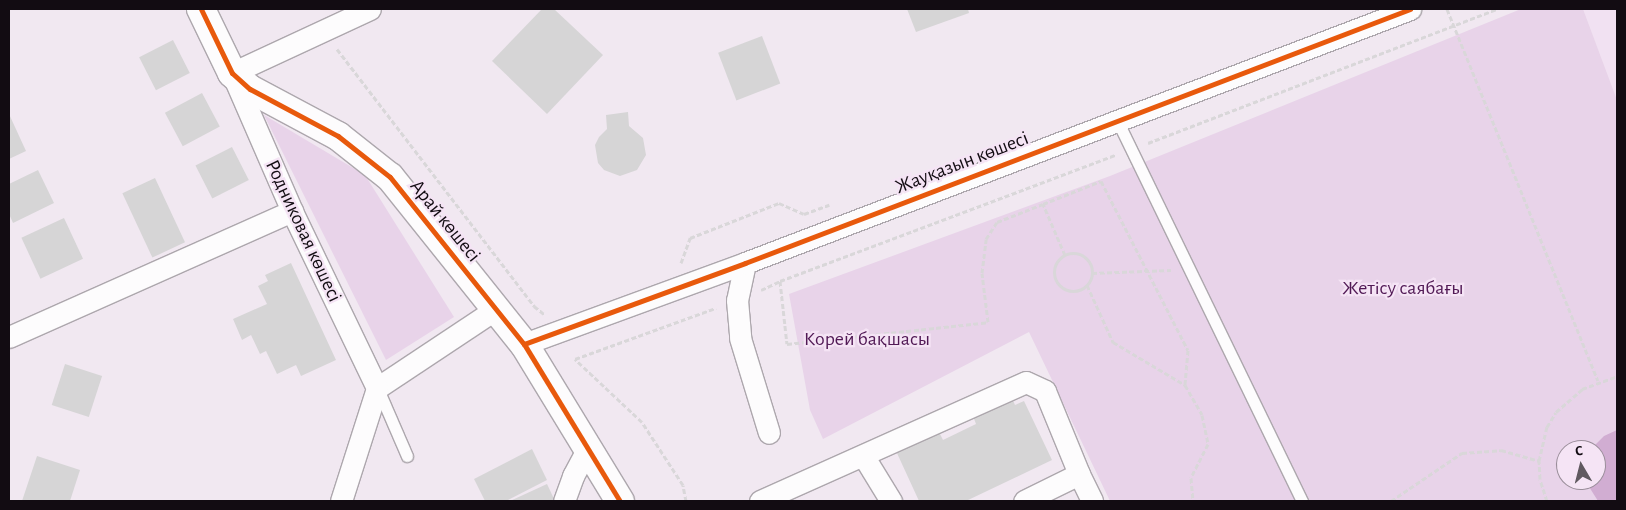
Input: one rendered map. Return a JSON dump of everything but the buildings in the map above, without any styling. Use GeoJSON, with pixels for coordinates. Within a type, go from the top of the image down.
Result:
{"type":"FeatureCollection","features":[{"type":"Feature","properties":{"kind":"street","name":"Арай көшесі"},"geometry":{"type":"LineString","coordinates":[[201,9],[232,74],[250,89],[338,136],[390,177],[524,344],[589,446],[620,501]]}},
{"type":"Feature","properties":{"kind":"street"},"geometry":{"type":"LineString","coordinates":[[232,74],[325,32],[370,9]]}},
{"type":"Feature","properties":{"kind":"street","name":"Жауқазын көшесі"},"geometry":{"type":"LineString","coordinates":[[524,344],[745,263],[1410,9]]}},
{"type":"Feature","properties":{"kind":"street","name":"Родниковая көшесі"},"geometry":{"type":"LineString","coordinates":[[232,74],[292,211],[377,388]]}},
{"type":"Feature","properties":{"kind":"street"},"geometry":{"type":"LineString","coordinates":[[9,337],[292,211]]}},
{"type":"Feature","properties":{"kind":"street"},"geometry":{"type":"LineString","coordinates":[[745,263],[737,300],[740,338],[769,433]]}},
{"type":"Feature","properties":{"kind":"street"},"geometry":{"type":"LineString","coordinates":[[341,501],[377,388],[496,309]]}},
{"type":"Feature","properties":{"kind":"street"},"geometry":{"type":"LineString","coordinates":[[760,501],[864,457],[1026,382],[1045,391],[1092,501]]}},
{"type":"Feature","properties":{"kind":"street"},"geometry":{"type":"LineString","coordinates":[[564,501],[573,476],[589,446]]}},
{"type":"Feature","properties":{"kind":"street"},"geometry":{"type":"LineString","coordinates":[[864,457],[891,501]]}},
{"type":"Feature","properties":{"kind":"street"},"geometry":{"type":"LineString","coordinates":[[1024,501],[1079,474]]}},
{"type":"Feature","properties":{"kind":"lane"},"geometry":{"type":"LineString","coordinates":[[1117,120],[1302,501]]}},
{"type":"Feature","properties":{"kind":"lane"},"geometry":{"type":"LineString","coordinates":[[377,388],[407,456]]}},
{"type":"Feature","properties":{"kind":"path"},"geometry":{"type":"LineString","coordinates":[[1447,9],[1598,381]]}},
{"type":"Feature","properties":{"kind":"path"},"geometry":{"type":"LineString","coordinates":[[686,501],[683,485],[642,422],[575,359],[737,300],[780,281],[1131,150],[1497,9]]}},
{"type":"Feature","properties":{"kind":"path"},"geometry":{"type":"LineString","coordinates":[[325,32],[534,306],[546,316],[554,313]]}},
{"type":"Feature","properties":{"kind":"path"},"geometry":{"type":"LineString","coordinates":[[780,281],[787,344],[988,322],[982,273],[986,239],[997,222],[1102,181],[1188,350],[1185,385]]}},
{"type":"Feature","properties":{"kind":"path"},"geometry":{"type":"LineString","coordinates":[[680,265],[690,238],[779,203],[804,214],[832,204]]}},
{"type":"Feature","properties":{"kind":"path"},"geometry":{"type":"LineString","coordinates":[[1043,204],[1065,255]]}},
{"type":"Feature","properties":{"kind":"path"},"geometry":{"type":"LineString","coordinates":[[1065,255],[1084,256],[1092,273],[1087,285],[1076,290],[1060,285],[1055,269],[1065,255]]}},
{"type":"Feature","properties":{"kind":"path"},"geometry":{"type":"LineString","coordinates":[[1092,273],[1149,272]]}},
{"type":"Feature","properties":{"kind":"path"},"geometry":{"type":"LineString","coordinates":[[1087,285],[1113,342],[1185,385],[1202,415],[1208,444],[1191,478],[1193,501]]}},
{"type":"Feature","properties":{"kind":"path"},"geometry":{"type":"LineString","coordinates":[[1547,501],[1539,461],[1547,427],[1556,412],[1582,388],[1617,376]]}},
{"type":"Feature","properties":{"kind":"path"},"geometry":{"type":"LineString","coordinates":[[1390,501],[1462,454],[1501,450],[1539,461]]}},
{"type":"Feature","properties":{"kind":"shaded area"},"geometry":{"type":"Polygon","coordinates":[[[1583,9],[1617,9],[1617,100],[1583,9]]]}},
{"type":"Feature","properties":{"kind":"shaded area"},"geometry":{"type":"Polygon","coordinates":[[[1617,430],[1617,501],[1598,501],[1591,490],[1606,490],[1606,440],[1600,440],[1617,430]]]}},
{"type":"Feature","properties":{"kind":"green space","name":"Жетісу саябағы"},"geometry":{"type":"Polygon","coordinates":[[[1521,9],[1583,9],[1617,100],[1617,501],[1110,501],[1029,332],[823,439],[810,410],[789,294],[1110,176],[1521,9]]]}},
{"type":"Feature","properties":{"kind":"green space"},"geometry":{"type":"Polygon","coordinates":[[[264,115],[365,175],[454,317],[386,360],[264,115]]]}},
{"type":"Feature","properties":{"kind":"cycle path"},"geometry":{"type":"LineString","coordinates":[[201,9],[232,73],[250,89],[338,136],[390,177],[524,344],[620,501]]}},
{"type":"Feature","properties":{"kind":"cycle path"},"geometry":{"type":"LineString","coordinates":[[524,344],[745,263],[1410,9]]}},
{"type":"Feature","properties":{"kind":"park label","name":"Корей бақшасы"},"geometry":{"type":"Point","coordinates":[867,339]}}]}
